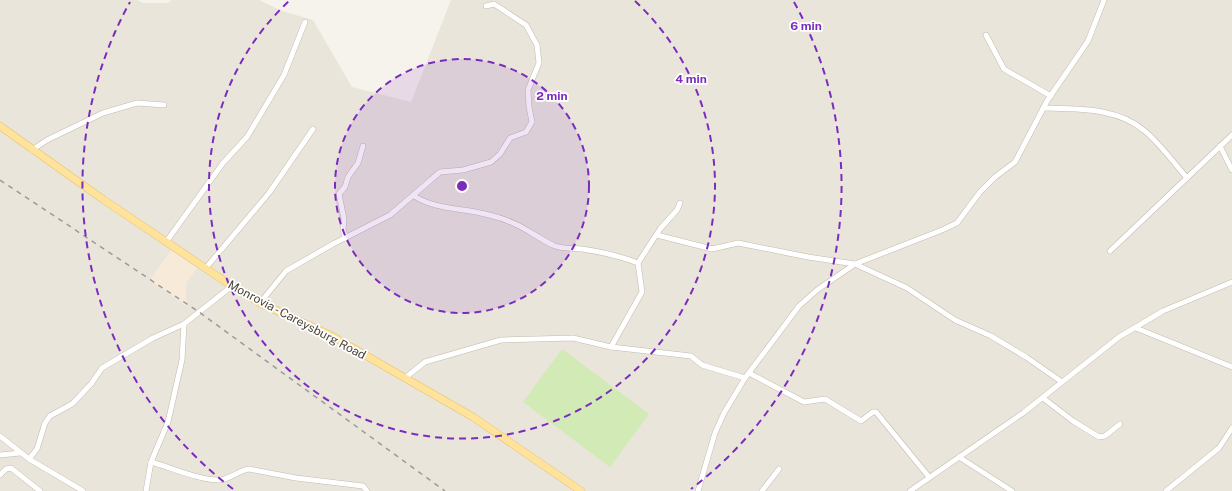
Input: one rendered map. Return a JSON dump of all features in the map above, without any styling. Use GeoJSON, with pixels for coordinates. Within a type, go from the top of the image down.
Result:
{"type":"FeatureCollection","features":[{"type":"Feature","properties":{"kind":"main road","name":"Monrovia - Careysburg Road"},"geometry":{"type":"LineString","coordinates":[[0,126],[32,150],[232,286],[260,303],[332,336],[473,417],[581,491]]}},
{"type":"Feature","properties":{"kind":"street"},"geometry":{"type":"LineString","coordinates":[[698,491],[715,433],[724,413],[747,376],[799,306],[817,290],[855,264],[957,223],[980,192],[995,177],[1015,162],[1051,96],[1088,41],[1104,0]]}},
{"type":"Feature","properties":{"kind":"street"},"geometry":{"type":"LineString","coordinates":[[260,303],[286,271],[390,215],[414,196],[440,172],[463,170],[491,162],[500,154],[510,138],[526,132],[532,122],[528,90],[539,63],[536,45],[526,25],[494,4],[486,6]]}},
{"type":"Feature","properties":{"kind":"street"},"geometry":{"type":"LineString","coordinates":[[166,242],[223,162],[247,137],[284,75],[305,22]]}},
{"type":"Feature","properties":{"kind":"street"},"geometry":{"type":"LineString","coordinates":[[986,35],[1004,68],[1051,96]]}},
{"type":"Feature","properties":{"kind":"street"},"geometry":{"type":"LineString","coordinates":[[32,150],[47,140],[103,113],[137,103],[164,105]]}},
{"type":"Feature","properties":{"kind":"street"},"geometry":{"type":"LineString","coordinates":[[1044,108],[1089,109],[1122,118],[1146,132],[1187,178]]}},
{"type":"Feature","properties":{"kind":"street"},"geometry":{"type":"LineString","coordinates":[[205,269],[269,193],[313,129]]}},
{"type":"Feature","properties":{"kind":"street"},"geometry":{"type":"LineString","coordinates":[[1110,251],[1232,135]]}},
{"type":"Feature","properties":{"kind":"street"},"geometry":{"type":"LineString","coordinates":[[346,238],[343,230],[344,219],[339,194],[345,187],[348,177],[358,163],[363,146]]}},
{"type":"Feature","properties":{"kind":"street"},"geometry":{"type":"LineString","coordinates":[[1220,146],[1232,170]]}},
{"type":"Feature","properties":{"kind":"street"},"geometry":{"type":"LineString","coordinates":[[414,196],[425,203],[437,204],[446,208],[477,212],[504,219],[556,246],[608,253],[638,263]]}},
{"type":"Feature","properties":{"kind":"street"},"geometry":{"type":"LineString","coordinates":[[611,347],[642,292],[638,263],[657,235],[677,210],[680,203]]}},
{"type":"Feature","properties":{"kind":"street"},"geometry":{"type":"LineString","coordinates":[[657,235],[712,249],[738,243],[808,257],[855,264],[907,288],[955,320],[991,336],[1026,357],[1062,382]]}},
{"type":"Feature","properties":{"kind":"street"},"geometry":{"type":"LineString","coordinates":[[910,491],[1043,398],[1119,337],[1163,311],[1232,282]]}},
{"type":"Feature","properties":{"kind":"street"},"geometry":{"type":"LineString","coordinates":[[29,460],[37,449],[45,423],[50,416],[72,404],[92,384],[102,368],[153,338],[184,324],[232,286]]}},
{"type":"Feature","properties":{"kind":"street"},"geometry":{"type":"LineString","coordinates":[[146,491],[151,462],[168,422],[182,360],[184,324]]}},
{"type":"Feature","properties":{"kind":"street"},"geometry":{"type":"LineString","coordinates":[[1136,328],[1232,367]]}},
{"type":"Feature","properties":{"kind":"street"},"geometry":{"type":"LineString","coordinates":[[405,378],[426,362],[501,340],[573,338],[611,347],[691,356],[702,365],[747,376],[804,402],[825,399],[861,421],[873,412],[876,412],[929,477]]}},
{"type":"Feature","properties":{"kind":"street"},"geometry":{"type":"LineString","coordinates":[[1043,398],[1073,421],[1099,437],[1105,436],[1120,424]]}},
{"type":"Feature","properties":{"kind":"street"},"geometry":{"type":"LineString","coordinates":[[1166,491],[1219,448],[1232,428]]}},
{"type":"Feature","properties":{"kind":"street"},"geometry":{"type":"LineString","coordinates":[[1,437],[29,460],[83,491]]}},
{"type":"Feature","properties":{"kind":"street"},"geometry":{"type":"LineString","coordinates":[[0,455],[20,453]]}},
{"type":"Feature","properties":{"kind":"street"},"geometry":{"type":"LineString","coordinates":[[959,457],[1012,491]]}},
{"type":"Feature","properties":{"kind":"street"},"geometry":{"type":"LineString","coordinates":[[151,462],[193,475],[217,479],[235,475],[245,469],[249,469],[296,478],[363,486],[367,491]]}},
{"type":"Feature","properties":{"kind":"street"},"geometry":{"type":"LineString","coordinates":[[0,475],[6,469],[11,468],[40,491]]}},
{"type":"Feature","properties":{"kind":"street"},"geometry":{"type":"LineString","coordinates":[[762,491],[779,469]]}},
{"type":"Feature","properties":{"kind":"shaded area"},"geometry":{"type":"Polygon","coordinates":[[[0,0],[137,0],[143,3],[168,3],[171,0],[259,0],[282,11],[313,20],[352,87],[411,102],[451,0],[1232,0],[1232,491],[0,491],[0,0]]]}},
{"type":"Feature","properties":{"kind":"shaded area"},"geometry":{"type":"Polygon","coordinates":[[[171,250],[197,268],[186,283],[186,299],[188,302],[186,306],[150,280],[171,250]]]}},
{"type":"Feature","properties":{"kind":"green space"},"geometry":{"type":"Polygon","coordinates":[[[562,349],[649,414],[610,467],[523,402],[562,349]]]}},
{"type":"Feature","properties":{"kind":"railway"},"geometry":{"type":"LineString","coordinates":[[0,180],[199,312],[445,491]]}}]}
